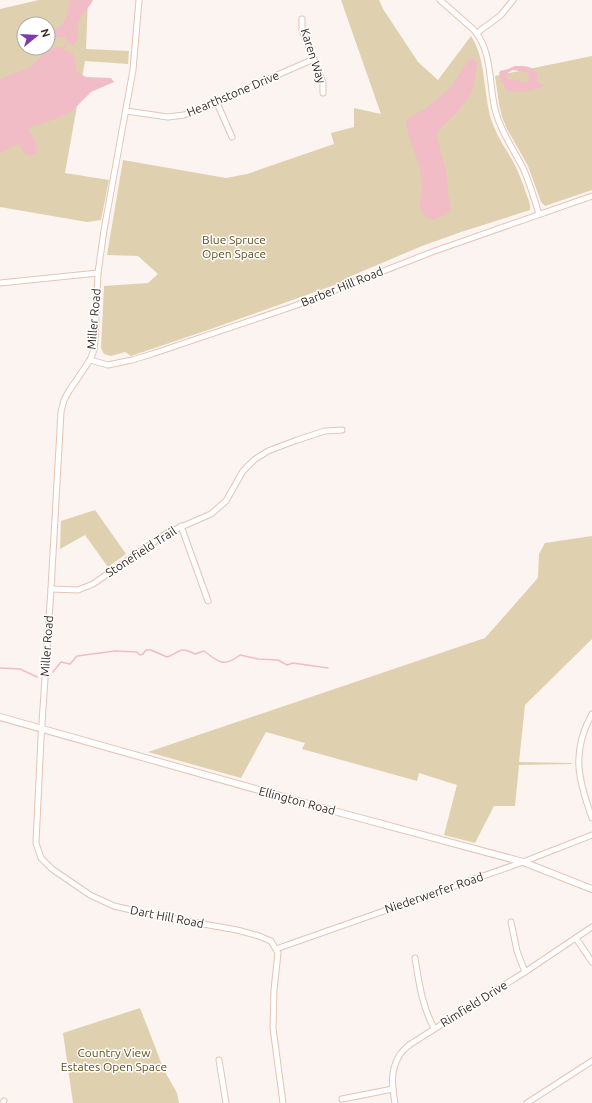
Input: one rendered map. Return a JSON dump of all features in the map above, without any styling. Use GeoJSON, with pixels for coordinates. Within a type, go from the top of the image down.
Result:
{"type":"FeatureCollection","features":[{"type":"Feature","properties":{"kind":"main road","name":"Ellington Road"},"geometry":{"type":"LineString","coordinates":[[0,718],[304,803],[523,862],[592,889]]}},
{"type":"Feature","properties":{"kind":"street","name":"Miller Road"},"geometry":{"type":"LineString","coordinates":[[41,729],[61,412],[64,400],[90,360],[94,350],[98,273],[104,230],[133,70],[139,0]]}},
{"type":"Feature","properties":{"kind":"street"},"geometry":{"type":"LineString","coordinates":[[440,0],[477,33],[483,44],[487,57],[496,113],[506,138],[526,175],[539,214]]}},
{"type":"Feature","properties":{"kind":"street"},"geometry":{"type":"LineString","coordinates":[[477,33],[501,15],[513,0]]}},
{"type":"Feature","properties":{"kind":"street","name":"Karen Way"},"geometry":{"type":"LineString","coordinates":[[302,19],[302,30],[323,83],[323,93]]}},
{"type":"Feature","properties":{"kind":"street","name":"Hearthstone Drive"},"geometry":{"type":"LineString","coordinates":[[126,111],[168,117],[184,115],[217,103],[314,59]]}},
{"type":"Feature","properties":{"kind":"street"},"geometry":{"type":"LineString","coordinates":[[217,103],[232,137]]}},
{"type":"Feature","properties":{"kind":"street","name":"Barber Hill Road"},"geometry":{"type":"LineString","coordinates":[[90,360],[108,365],[125,362],[152,354],[297,305],[432,252],[592,196]]}},
{"type":"Feature","properties":{"kind":"street"},"geometry":{"type":"LineString","coordinates":[[0,283],[98,273]]}},
{"type":"Feature","properties":{"kind":"street","name":"Stonefield Trail"},"geometry":{"type":"LineString","coordinates":[[51,589],[78,590],[85,588],[167,533],[211,514],[226,501],[243,471],[254,460],[268,451],[325,431],[342,430]]}},
{"type":"Feature","properties":{"kind":"street"},"geometry":{"type":"LineString","coordinates":[[181,526],[208,601]]}},
{"type":"Feature","properties":{"kind":"street"},"geometry":{"type":"LineString","coordinates":[[592,714],[585,727],[580,742],[578,762],[580,779],[592,818]]}},
{"type":"Feature","properties":{"kind":"street","name":"Dart Hill Road"},"geometry":{"type":"LineString","coordinates":[[41,729],[36,843],[41,858],[52,869],[90,895],[114,906],[244,932],[270,941],[276,949]]}},
{"type":"Feature","properties":{"kind":"street","name":"Niederwerfer Road"},"geometry":{"type":"LineString","coordinates":[[276,949],[523,862],[592,836]]}},
{"type":"Feature","properties":{"kind":"street"},"geometry":{"type":"LineString","coordinates":[[511,922],[517,951],[525,972]]}},
{"type":"Feature","properties":{"kind":"street","name":"Rimfield Drive"},"geometry":{"type":"LineString","coordinates":[[395,1103],[392,1089],[392,1072],[399,1056],[409,1045],[525,972],[592,927]]}},
{"type":"Feature","properties":{"kind":"street"},"geometry":{"type":"LineString","coordinates":[[576,938],[592,962]]}},
{"type":"Feature","properties":{"kind":"street"},"geometry":{"type":"LineString","coordinates":[[276,949],[278,953],[274,990],[273,1028],[283,1103]]}},
{"type":"Feature","properties":{"kind":"street"},"geometry":{"type":"LineString","coordinates":[[415,958],[423,1001],[428,1017],[434,1028]]}},
{"type":"Feature","properties":{"kind":"street"},"geometry":{"type":"LineString","coordinates":[[219,1060],[226,1103]]}},
{"type":"Feature","properties":{"kind":"street"},"geometry":{"type":"LineString","coordinates":[[527,1103],[592,1061]]}},
{"type":"Feature","properties":{"kind":"street"},"geometry":{"type":"LineString","coordinates":[[342,1099],[392,1089]]}},
{"type":"Feature","properties":{"kind":"green space"},"geometry":{"type":"Polygon","coordinates":[[[39,0],[88,0],[86,49],[129,51],[128,64],[85,61],[65,173],[109,180],[101,220],[87,222],[0,207],[0,9],[39,0]]]}},
{"type":"Feature","properties":{"kind":"green space","name":"Blue Spruce Open Space"},"geometry":{"type":"Polygon","coordinates":[[[341,0],[379,0],[383,9],[418,62],[438,80],[471,36],[480,57],[483,69],[490,116],[498,137],[518,172],[529,202],[530,210],[422,246],[351,276],[354,278],[211,329],[131,356],[125,352],[111,356],[104,354],[101,348],[104,286],[148,283],[158,274],[138,256],[107,255],[123,160],[226,178],[247,174],[334,144],[331,133],[354,127],[354,108],[381,114],[341,0]]]}},
{"type":"Feature","properties":{"kind":"green space"},"geometry":{"type":"Polygon","coordinates":[[[592,56],[592,190],[545,206],[541,202],[528,166],[507,129],[502,117],[495,76],[592,56]]]}},
{"type":"Feature","properties":{"kind":"green space"},"geometry":{"type":"Polygon","coordinates":[[[95,510],[126,554],[108,567],[85,535],[60,549],[61,521],[95,510]]]}},
{"type":"Feature","properties":{"kind":"green space"},"geometry":{"type":"Polygon","coordinates":[[[592,536],[592,639],[525,705],[519,762],[572,764],[519,765],[515,806],[494,806],[475,843],[444,835],[457,785],[419,773],[417,781],[302,749],[305,743],[266,732],[241,778],[148,752],[485,638],[537,579],[539,554],[545,543],[592,536]]]}},
{"type":"Feature","properties":{"kind":"green space","name":"Country View Estates Open Space"},"geometry":{"type":"Polygon","coordinates":[[[140,1008],[164,1070],[177,1093],[179,1103],[73,1103],[63,1033],[140,1008]]]}},
{"type":"Feature","properties":{"kind":"shaded area"},"geometry":{"type":"Polygon","coordinates":[[[70,0],[93,0],[80,18],[78,25],[78,37],[75,44],[72,46],[65,38],[56,38],[56,28],[62,24],[67,14],[70,0]]]}},
{"type":"Feature","properties":{"kind":"shaded area"},"geometry":{"type":"Polygon","coordinates":[[[56,47],[63,48],[74,55],[77,72],[86,77],[111,78],[114,82],[91,92],[69,113],[31,127],[28,131],[35,140],[37,146],[37,152],[34,155],[28,156],[18,144],[0,153],[0,79],[29,68],[42,56],[56,56],[56,47]]]}},
{"type":"Feature","properties":{"kind":"shaded area"},"geometry":{"type":"Polygon","coordinates":[[[474,59],[477,64],[472,91],[461,108],[436,134],[447,174],[451,209],[445,215],[432,220],[424,215],[420,206],[422,191],[420,168],[409,137],[406,122],[410,117],[426,108],[451,87],[468,61],[474,59]]]}},
{"type":"Feature","properties":{"kind":"shaded area"},"geometry":{"type":"Polygon","coordinates":[[[515,66],[525,66],[530,68],[537,74],[537,82],[546,86],[525,92],[507,91],[502,83],[499,73],[500,71],[515,66]],[[513,70],[509,72],[506,76],[508,79],[528,82],[528,73],[513,70]]]}},
{"type":"Feature","properties":{"kind":"waterway"},"geometry":{"type":"LineString","coordinates":[[62,51],[69,39]]}},
{"type":"Feature","properties":{"kind":"waterway"},"geometry":{"type":"LineString","coordinates":[[53,672],[61,662],[70,664],[77,656],[115,651],[137,652],[140,655],[146,650],[151,650],[167,657],[183,650],[195,654],[204,651],[221,662],[229,661],[240,655],[258,659],[278,660],[287,665],[293,663],[328,668]]}},
{"type":"Feature","properties":{"kind":"waterway"},"geometry":{"type":"LineString","coordinates":[[0,668],[20,669],[37,677]]}}]}
